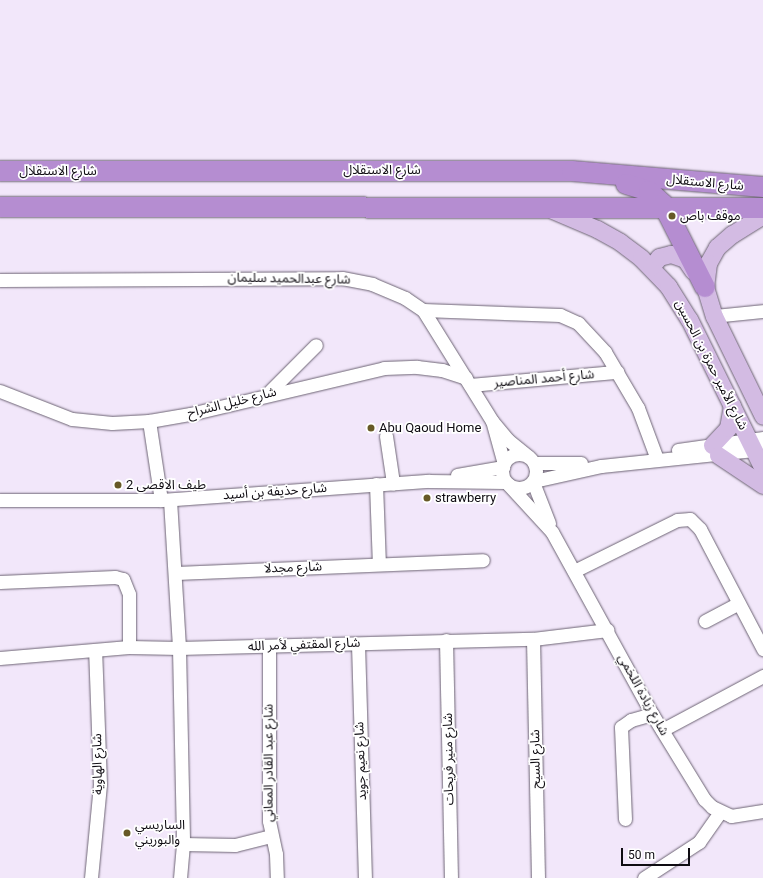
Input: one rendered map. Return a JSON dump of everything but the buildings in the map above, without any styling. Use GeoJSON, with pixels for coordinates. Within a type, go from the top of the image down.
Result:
{"type":"FeatureCollection","features":[{"type":"Feature","properties":{"kind":"highway","name":"شارع الاستقلال"},"geometry":{"type":"LineString","coordinates":[[0,171],[387,170],[607,174],[763,186]]}},
{"type":"Feature","properties":{"kind":"highway"},"geometry":{"type":"LineString","coordinates":[[607,174],[618,182],[649,191],[659,198],[667,209],[705,287]]}},
{"type":"Feature","properties":{"kind":"highway","name":"شارع الاستقلال"},"geometry":{"type":"LineString","coordinates":[[0,208],[443,214],[546,208],[763,208]]}},
{"type":"Feature","properties":{"kind":"main road","name":"شارع الأمير حمزة بن الحسين"},"geometry":{"type":"LineString","coordinates":[[546,208],[609,236],[651,267],[682,307],[732,405],[757,444],[763,469]]}},
{"type":"Feature","properties":{"kind":"main road","name":"شارع الأمير حمزة بن الحسين"},"geometry":{"type":"LineString","coordinates":[[763,215],[732,234],[717,247],[708,263],[705,287],[714,316],[763,416]]}},
{"type":"Feature","properties":{"kind":"main road"},"geometry":{"type":"LineString","coordinates":[[651,267],[663,255],[677,255],[685,259],[705,287]]}},
{"type":"Feature","properties":{"kind":"main road"},"geometry":{"type":"LineString","coordinates":[[732,405],[728,428],[715,450],[763,485]]}},
{"type":"Feature","properties":{"kind":"street","name":"شارع عبدالحميد سليمان"},"geometry":{"type":"LineString","coordinates":[[0,280],[342,278],[372,284],[405,298],[423,310]]}},
{"type":"Feature","properties":{"kind":"street"},"geometry":{"type":"LineString","coordinates":[[423,310],[560,315],[578,323],[589,332],[617,372],[638,408],[657,456]]}},
{"type":"Feature","properties":{"kind":"street"},"geometry":{"type":"LineString","coordinates":[[423,310],[492,421],[508,440],[532,460],[536,472],[533,481]]}},
{"type":"Feature","properties":{"kind":"street"},"geometry":{"type":"LineString","coordinates":[[714,316],[763,311]]}},
{"type":"Feature","properties":{"kind":"street"},"geometry":{"type":"LineString","coordinates":[[267,394],[316,345]]}},
{"type":"Feature","properties":{"kind":"street","name":"شارع خليل الشراح"},"geometry":{"type":"LineString","coordinates":[[0,391],[72,419],[90,422],[149,421],[238,403],[267,394],[384,368],[417,367],[442,370],[468,381]]}},
{"type":"Feature","properties":{"kind":"street","name":"شارع أحمد المناصير"},"geometry":{"type":"LineString","coordinates":[[468,381],[617,372]]}},
{"type":"Feature","properties":{"kind":"street"},"geometry":{"type":"LineString","coordinates":[[149,421],[166,500],[176,573],[183,844],[180,878]]}},
{"type":"Feature","properties":{"kind":"street"},"geometry":{"type":"LineString","coordinates":[[492,421],[506,483],[521,488],[533,481],[584,469],[657,456]]}},
{"type":"Feature","properties":{"kind":"street"},"geometry":{"type":"LineString","coordinates":[[386,436],[393,482]]}},
{"type":"Feature","properties":{"kind":"street"},"geometry":{"type":"LineString","coordinates":[[503,466],[518,454],[532,460],[587,462],[715,450],[757,444]]}},
{"type":"Feature","properties":{"kind":"street","name":"شارع حذيفة بن أسيد"},"geometry":{"type":"LineString","coordinates":[[429,480],[503,466]]}},
{"type":"Feature","properties":{"kind":"street","name":"شارع حذيفة بن أسيد"},"geometry":{"type":"LineString","coordinates":[[1,496],[166,500],[429,480],[506,483]]}},
{"type":"Feature","properties":{"kind":"street","name":"شارع زيادة اللخمي"},"geometry":{"type":"LineString","coordinates":[[533,481],[552,532],[652,714],[704,799],[720,812],[741,816],[763,811]]}},
{"type":"Feature","properties":{"kind":"street","name":"شارع زيادة اللخمي"},"geometry":{"type":"LineString","coordinates":[[506,483],[552,532]]}},
{"type":"Feature","properties":{"kind":"street"},"geometry":{"type":"LineString","coordinates":[[376,484],[379,564]]}},
{"type":"Feature","properties":{"kind":"street"},"geometry":{"type":"LineString","coordinates":[[574,571],[677,520],[690,519],[700,529],[763,649]]}},
{"type":"Feature","properties":{"kind":"street","name":"شارع مجدلا"},"geometry":{"type":"LineString","coordinates":[[176,573],[483,560]]}},
{"type":"Feature","properties":{"kind":"street"},"geometry":{"type":"LineString","coordinates":[[0,582],[115,576],[123,579],[130,594],[129,647]]}},
{"type":"Feature","properties":{"kind":"street"},"geometry":{"type":"LineString","coordinates":[[705,621],[739,603]]}},
{"type":"Feature","properties":{"kind":"street","name":"شارع المقتفي لأمر الله"},"geometry":{"type":"LineString","coordinates":[[0,658],[129,647],[179,648],[358,644],[446,640],[533,639],[607,630]]}},
{"type":"Feature","properties":{"kind":"street","name":"شارع السيح"},"geometry":{"type":"LineString","coordinates":[[533,639],[538,878]]}},
{"type":"Feature","properties":{"kind":"street","name":"شارع منير فريحات"},"geometry":{"type":"LineString","coordinates":[[446,640],[451,878]]}},
{"type":"Feature","properties":{"kind":"street","name":"شارع نعيم جويد"},"geometry":{"type":"LineString","coordinates":[[358,644],[365,878]]}},
{"type":"Feature","properties":{"kind":"street","name":"شارع عبد القادر المعاني"},"geometry":{"type":"LineString","coordinates":[[183,844],[235,844],[270,836],[269,646]]}},
{"type":"Feature","properties":{"kind":"street","name":"شارع الهاوية"},"geometry":{"type":"LineString","coordinates":[[92,878],[100,784],[95,650]]}},
{"type":"Feature","properties":{"kind":"street"},"geometry":{"type":"LineString","coordinates":[[662,730],[763,676]]}},
{"type":"Feature","properties":{"kind":"street"},"geometry":{"type":"LineString","coordinates":[[625,819],[621,727],[631,720],[652,714]]}},
{"type":"Feature","properties":{"kind":"street"},"geometry":{"type":"LineString","coordinates":[[644,878],[695,845],[711,828],[720,812]]}},
{"type":"Feature","properties":{"kind":"street"},"geometry":{"type":"LineString","coordinates":[[270,836],[276,854],[277,878]]}},
{"type":"Feature","properties":{"kind":"place","name":"موقف باص"},"geometry":{"type":"Point","coordinates":[672,216]}},
{"type":"Feature","properties":{"kind":"place","name":"Abu Qaoud Home"},"geometry":{"type":"Point","coordinates":[371,428]}},
{"type":"Feature","properties":{"kind":"place","name":"طيف الاقصى 2"},"geometry":{"type":"Point","coordinates":[118,485]}},
{"type":"Feature","properties":{"kind":"place","name":"strawberry"},"geometry":{"type":"Point","coordinates":[427,498]}},
{"type":"Feature","properties":{"kind":"place","name":"الساريسي والبوريني"},"geometry":{"type":"Point","coordinates":[127,833]}}]}
